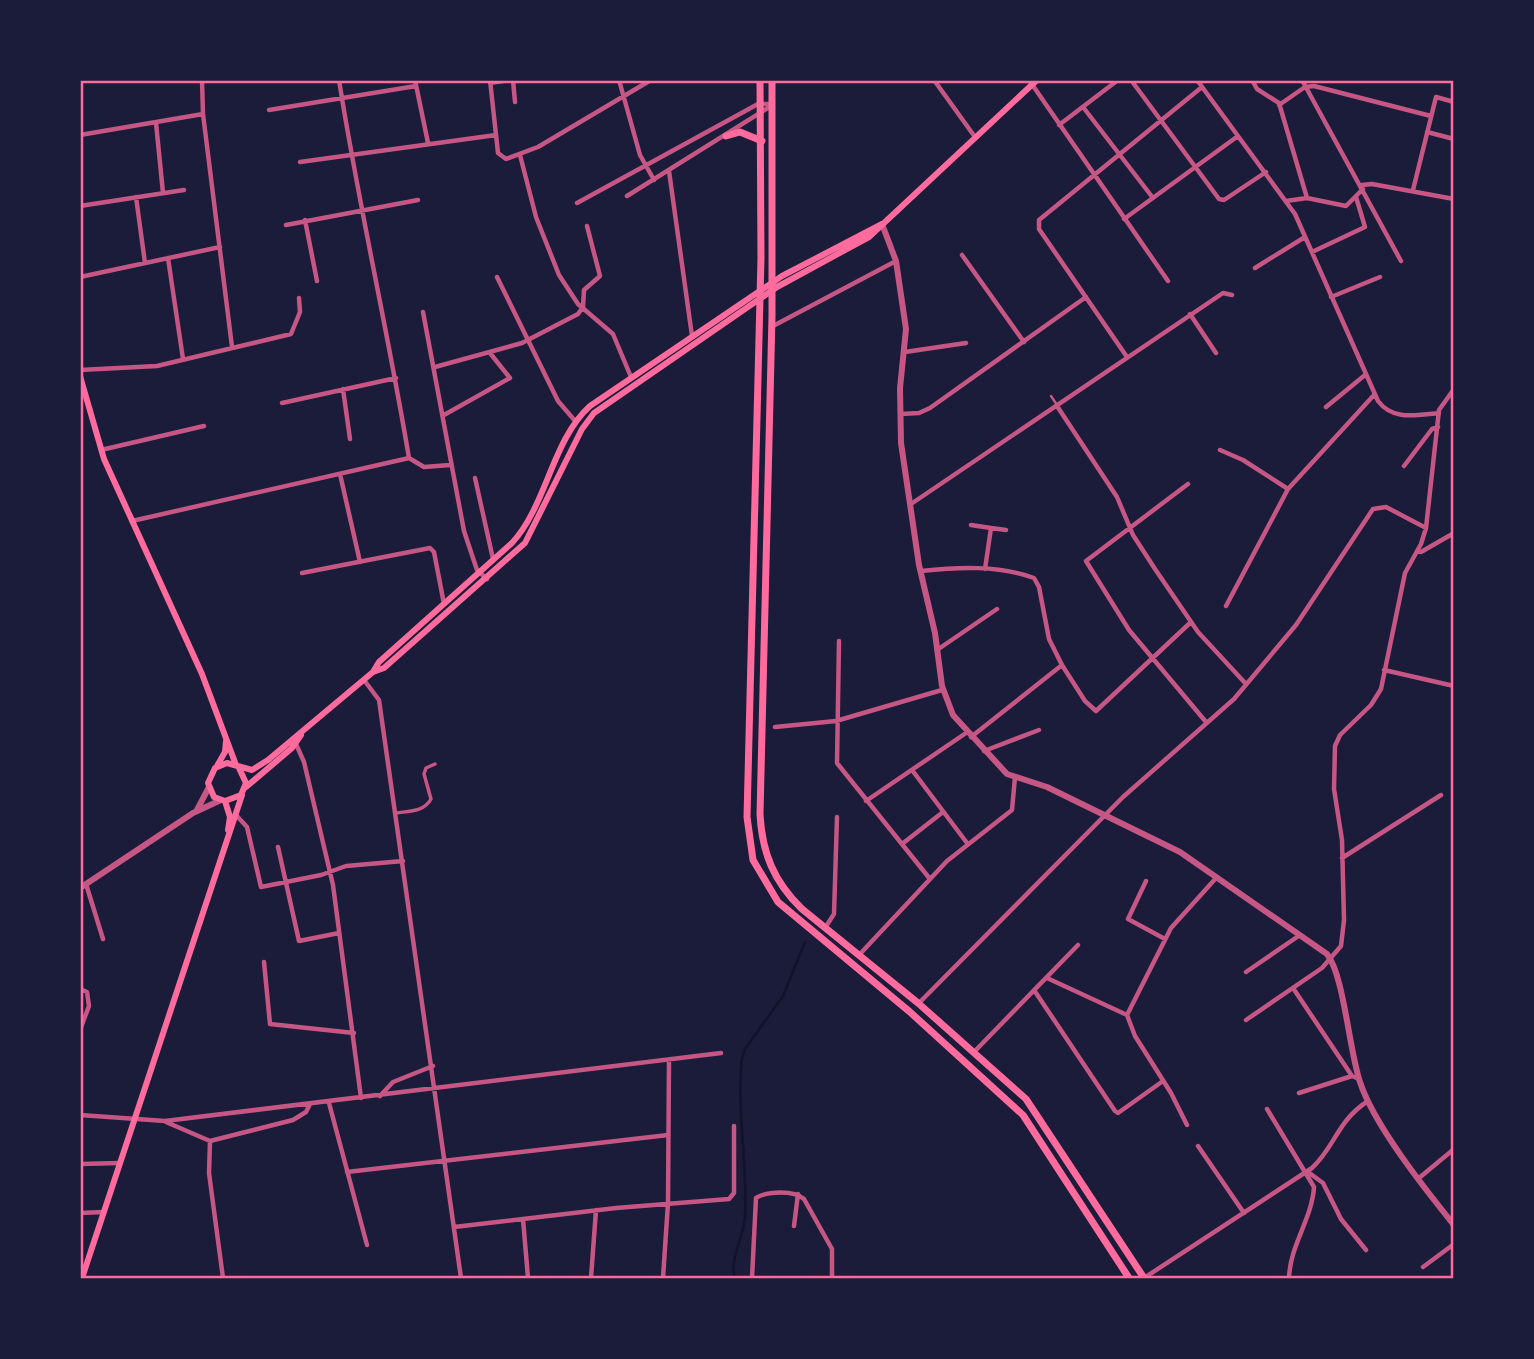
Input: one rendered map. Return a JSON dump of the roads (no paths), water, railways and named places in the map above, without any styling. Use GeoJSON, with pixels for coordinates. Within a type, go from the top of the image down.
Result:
{"type":"FeatureCollection","features":[{"type":"Feature","properties":{"kind":"main road"},"geometry":{"type":"LineString","coordinates":[[760,80],[760,290],[747,817],[754,860],[763,881],[792,917],[910,1012],[1023,1115],[1129,1279]]}},
{"type":"Feature","properties":{"kind":"main road"},"geometry":{"type":"LineString","coordinates":[[772,80],[772,326],[761,834],[773,874],[786,893],[918,1003],[1038,1113],[1144,1279]]}},
{"type":"Feature","properties":{"kind":"main road"},"geometry":{"type":"LineString","coordinates":[[373,672],[384,668],[488,579],[529,538],[586,422],[760,290],[772,287],[864,241],[1032,82]]}},
{"type":"Feature","properties":{"kind":"main road"},"geometry":{"type":"LineString","coordinates":[[726,136],[740,132],[762,141]]}},
{"type":"Feature","properties":{"kind":"main road"},"geometry":{"type":"LineString","coordinates":[[215,768],[227,763],[250,770],[258,767],[364,680],[379,662],[479,575],[525,528],[576,422],[590,406],[631,377],[759,300],[772,287]]}},
{"type":"Feature","properties":{"kind":"main road"},"geometry":{"type":"LineString","coordinates":[[80,376],[101,450],[202,674],[237,767],[244,775],[245,790],[82,1279]]}},
{"type":"Feature","properties":{"kind":"main road"},"geometry":{"type":"LineString","coordinates":[[223,801],[235,800],[296,744],[302,733]]}},
{"type":"Feature","properties":{"kind":"main road"},"geometry":{"type":"LineString","coordinates":[[226,735],[225,752],[208,779],[209,787],[223,801],[230,817],[226,841]]}},
{"type":"Feature","properties":{"kind":"street"},"geometry":{"type":"LineString","coordinates":[[202,80],[203,114],[232,347]]}},
{"type":"Feature","properties":{"kind":"street"},"geometry":{"type":"LineString","coordinates":[[340,80],[360,209],[396,378],[409,458]]}},
{"type":"Feature","properties":{"kind":"street"},"geometry":{"type":"LineString","coordinates":[[515,102],[511,80],[490,82],[498,153],[502,158],[520,155],[651,80]]}},
{"type":"Feature","properties":{"kind":"street"},"geometry":{"type":"LineString","coordinates":[[619,80],[640,155],[654,180]]}},
{"type":"Feature","properties":{"kind":"street"},"geometry":{"type":"LineString","coordinates":[[934,80],[975,137]]}},
{"type":"Feature","properties":{"kind":"street"},"geometry":{"type":"LineString","coordinates":[[1059,125],[1118,80]]}},
{"type":"Feature","properties":{"kind":"street"},"geometry":{"type":"LineString","coordinates":[[1131,80],[1219,199],[1224,200],[1266,172]]}},
{"type":"Feature","properties":{"kind":"street"},"geometry":{"type":"LineString","coordinates":[[1198,80],[1286,201],[1306,237],[1374,395],[1391,414],[1439,413]]}},
{"type":"Feature","properties":{"kind":"street"},"geometry":{"type":"LineString","coordinates":[[1251,80],[1279,105],[1307,198]]}},
{"type":"Feature","properties":{"kind":"street"},"geometry":{"type":"LineString","coordinates":[[1301,80],[1363,187],[1401,261]]}},
{"type":"Feature","properties":{"kind":"street"},"geometry":{"type":"LineString","coordinates":[[1032,82],[1094,177],[1168,281]]}},
{"type":"Feature","properties":{"kind":"street"},"geometry":{"type":"LineString","coordinates":[[269,110],[416,83],[428,143]]}},
{"type":"Feature","properties":{"kind":"street"},"geometry":{"type":"LineString","coordinates":[[1127,357],[1040,229],[1039,220],[1202,86]]}},
{"type":"Feature","properties":{"kind":"street"},"geometry":{"type":"LineString","coordinates":[[1279,105],[1305,87],[1319,87],[1431,116]]}},
{"type":"Feature","properties":{"kind":"street"},"geometry":{"type":"LineString","coordinates":[[1413,190],[1436,97],[1454,102]]}},
{"type":"Feature","properties":{"kind":"street"},"geometry":{"type":"LineString","coordinates":[[577,203],[761,103],[773,104]]}},
{"type":"Feature","properties":{"kind":"street"},"geometry":{"type":"LineString","coordinates":[[627,196],[773,104]]}},
{"type":"Feature","properties":{"kind":"street"},"geometry":{"type":"LineString","coordinates":[[1083,107],[1153,198]]}},
{"type":"Feature","properties":{"kind":"street"},"geometry":{"type":"LineString","coordinates":[[80,135],[203,114]]}},
{"type":"Feature","properties":{"kind":"street"},"geometry":{"type":"LineString","coordinates":[[156,122],[163,193]]}},
{"type":"Feature","properties":{"kind":"street"},"geometry":{"type":"LineString","coordinates":[[1427,132],[1454,139]]}},
{"type":"Feature","properties":{"kind":"street"},"geometry":{"type":"LineString","coordinates":[[300,162],[496,135]]}},
{"type":"Feature","properties":{"kind":"street"},"geometry":{"type":"LineString","coordinates":[[1124,219],[1238,136]]}},
{"type":"Feature","properties":{"kind":"street"},"geometry":{"type":"LineString","coordinates":[[520,155],[536,217],[566,289],[582,309],[615,337],[631,377]]}},
{"type":"Feature","properties":{"kind":"street"},"geometry":{"type":"LineString","coordinates":[[669,171],[694,340]]}},
{"type":"Feature","properties":{"kind":"street"},"geometry":{"type":"LineString","coordinates":[[1286,201],[1307,198],[1346,206],[1363,187],[1372,184],[1454,199]]}},
{"type":"Feature","properties":{"kind":"street"},"geometry":{"type":"LineString","coordinates":[[80,206],[184,190]]}},
{"type":"Feature","properties":{"kind":"street"},"geometry":{"type":"LineString","coordinates":[[136,197],[145,263]]}},
{"type":"Feature","properties":{"kind":"street"},"geometry":{"type":"LineString","coordinates":[[1312,252],[1365,227],[1356,197]]}},
{"type":"Feature","properties":{"kind":"street"},"geometry":{"type":"LineString","coordinates":[[286,225],[418,200]]}},
{"type":"Feature","properties":{"kind":"street"},"geometry":{"type":"LineString","coordinates":[[305,220],[317,281]]}},
{"type":"Feature","properties":{"kind":"street"},"geometry":{"type":"LineString","coordinates":[[882,224],[896,261],[906,329],[900,414],[920,572],[937,650],[942,690],[949,710],[1002,771],[1047,787],[1170,847],[1217,877],[1255,906],[1301,934],[1331,959],[1338,977],[1356,1078]]}},
{"type":"Feature","properties":{"kind":"street"},"geometry":{"type":"LineString","coordinates":[[435,367],[527,341],[572,318],[582,309],[583,291],[600,276],[587,226]]}},
{"type":"Feature","properties":{"kind":"street"},"geometry":{"type":"LineString","coordinates":[[1255,268],[1306,237]]}},
{"type":"Feature","properties":{"kind":"street"},"geometry":{"type":"LineString","coordinates":[[80,277],[220,247]]}},
{"type":"Feature","properties":{"kind":"street"},"geometry":{"type":"LineString","coordinates":[[962,256],[1024,342]]}},
{"type":"Feature","properties":{"kind":"street"},"geometry":{"type":"LineString","coordinates":[[168,258],[183,359]]}},
{"type":"Feature","properties":{"kind":"street"},"geometry":{"type":"LineString","coordinates":[[772,326],[896,261]]}},
{"type":"Feature","properties":{"kind":"street"},"geometry":{"type":"LineString","coordinates":[[1331,297],[1380,276]]}},
{"type":"Feature","properties":{"kind":"street"},"geometry":{"type":"LineString","coordinates":[[497,277],[564,412],[576,422]]}},
{"type":"Feature","properties":{"kind":"street"},"geometry":{"type":"LineString","coordinates":[[911,504],[1190,314],[1223,293],[1232,295]]}},
{"type":"Feature","properties":{"kind":"street"},"geometry":{"type":"LineString","coordinates":[[80,370],[150,367],[291,334],[300,312],[299,298]]}},
{"type":"Feature","properties":{"kind":"street"},"geometry":{"type":"LineString","coordinates":[[900,414],[927,410],[1086,298]]}},
{"type":"Feature","properties":{"kind":"street"},"geometry":{"type":"LineString","coordinates":[[423,312],[464,531],[479,575],[488,579]]}},
{"type":"Feature","properties":{"kind":"street"},"geometry":{"type":"LineString","coordinates":[[1190,314],[1216,353]]}},
{"type":"Feature","properties":{"kind":"street"},"geometry":{"type":"LineString","coordinates":[[905,352],[967,343]]}},
{"type":"Feature","properties":{"kind":"street"},"geometry":{"type":"LineString","coordinates":[[444,415],[509,378],[490,353]]}},
{"type":"Feature","properties":{"kind":"street"},"geometry":{"type":"LineString","coordinates":[[1326,407],[1365,375]]}},
{"type":"Feature","properties":{"kind":"street"},"geometry":{"type":"LineString","coordinates":[[282,403],[396,378]]}},
{"type":"Feature","properties":{"kind":"street"},"geometry":{"type":"LineString","coordinates":[[1246,1020],[1331,959],[1341,946],[1344,927],[1342,833],[1334,789],[1336,744],[1340,735],[1375,699],[1405,573],[1426,528],[1439,413],[1454,388]]}},
{"type":"Feature","properties":{"kind":"street"},"geometry":{"type":"LineString","coordinates":[[343,390],[350,439]]}},
{"type":"Feature","properties":{"kind":"street"},"geometry":{"type":"LineString","coordinates":[[1226,606],[1288,489],[1374,395]]}},
{"type":"Feature","properties":{"kind":"street"},"geometry":{"type":"LineString","coordinates":[[1057,406],[1117,497],[1130,529],[1191,622],[1246,684]]}},
{"type":"Feature","properties":{"kind":"street"},"geometry":{"type":"LineString","coordinates":[[101,450],[204,426]]}},
{"type":"Feature","properties":{"kind":"street"},"geometry":{"type":"LineString","coordinates":[[1404,466],[1432,429],[1438,427]]}},
{"type":"Feature","properties":{"kind":"street"},"geometry":{"type":"LineString","coordinates":[[1220,450],[1243,460],[1288,489]]}},
{"type":"Feature","properties":{"kind":"street"},"geometry":{"type":"LineString","coordinates":[[132,521],[409,458],[424,467],[450,465]]}},
{"type":"Feature","properties":{"kind":"street"},"geometry":{"type":"LineString","coordinates":[[340,474],[360,562]]}},
{"type":"Feature","properties":{"kind":"street"},"geometry":{"type":"LineString","coordinates":[[475,478],[494,561]]}},
{"type":"Feature","properties":{"kind":"street"},"geometry":{"type":"LineString","coordinates":[[1188,484],[1087,563],[1120,619],[1206,722]]}},
{"type":"Feature","properties":{"kind":"street"},"geometry":{"type":"LineString","coordinates":[[918,1003],[1105,815],[1246,684],[1296,625],[1373,509],[1386,507],[1426,528]]}},
{"type":"Feature","properties":{"kind":"street"},"geometry":{"type":"LineString","coordinates":[[971,525],[1006,530]]}},
{"type":"Feature","properties":{"kind":"street"},"geometry":{"type":"LineString","coordinates":[[985,569],[991,528]]}},
{"type":"Feature","properties":{"kind":"street"},"geometry":{"type":"LineString","coordinates":[[1417,551],[1421,552],[1452,534],[1454,541]]}},
{"type":"Feature","properties":{"kind":"street"},"geometry":{"type":"LineString","coordinates":[[302,573],[430,548],[434,552],[444,605]]}},
{"type":"Feature","properties":{"kind":"street"},"geometry":{"type":"LineString","coordinates":[[920,572],[985,569],[1026,575],[1036,581],[1049,639],[1085,701],[1096,711],[1191,622]]}},
{"type":"Feature","properties":{"kind":"street"},"geometry":{"type":"LineString","coordinates":[[937,650],[998,609]]}},
{"type":"Feature","properties":{"kind":"street"},"geometry":{"type":"LineString","coordinates":[[839,641],[836,761],[930,878]]}},
{"type":"Feature","properties":{"kind":"street"},"geometry":{"type":"LineString","coordinates":[[866,801],[968,735],[1062,665]]}},
{"type":"Feature","properties":{"kind":"street"},"geometry":{"type":"LineString","coordinates":[[1384,670],[1454,686]]}},
{"type":"Feature","properties":{"kind":"street"},"geometry":{"type":"LineString","coordinates":[[364,680],[379,700],[433,1066],[461,1279]]}},
{"type":"Feature","properties":{"kind":"street"},"geometry":{"type":"LineString","coordinates":[[775,727],[836,721],[942,690]]}},
{"type":"Feature","properties":{"kind":"street"},"geometry":{"type":"LineString","coordinates":[[983,751],[1039,730]]}},
{"type":"Feature","properties":{"kind":"street"},"geometry":{"type":"LineString","coordinates":[[296,744],[304,762],[330,872],[361,1098]]}},
{"type":"Feature","properties":{"kind":"street"},"geometry":{"type":"LineString","coordinates":[[396,813],[418,810],[429,804],[431,799],[424,774],[426,768],[435,764]]}},
{"type":"Feature","properties":{"kind":"street"},"geometry":{"type":"LineString","coordinates":[[912,770],[967,843]]}},
{"type":"Feature","properties":{"kind":"street"},"geometry":{"type":"LineString","coordinates":[[859,955],[930,878],[967,843],[1013,808],[1015,777]]}},
{"type":"Feature","properties":{"kind":"street"},"geometry":{"type":"LineString","coordinates":[[193,813],[209,787]]}},
{"type":"Feature","properties":{"kind":"street"},"geometry":{"type":"LineString","coordinates":[[1342,858],[1441,795]]}},
{"type":"Feature","properties":{"kind":"street"},"geometry":{"type":"LineString","coordinates":[[103,939],[83,886],[193,813],[223,801]]}},
{"type":"Feature","properties":{"kind":"street"},"geometry":{"type":"LineString","coordinates":[[902,844],[943,812]]}},
{"type":"Feature","properties":{"kind":"street"},"geometry":{"type":"LineString","coordinates":[[236,815],[247,827],[259,884],[265,888],[346,866],[403,861]]}},
{"type":"Feature","properties":{"kind":"street"},"geometry":{"type":"LineString","coordinates":[[825,928],[834,914],[837,817]]}},
{"type":"Feature","properties":{"kind":"street"},"geometry":{"type":"LineString","coordinates":[[278,847],[299,941],[339,933]]}},
{"type":"Feature","properties":{"kind":"street"},"geometry":{"type":"LineString","coordinates":[[1127,1015],[1164,939],[1183,912],[1217,877]]}},
{"type":"Feature","properties":{"kind":"street"},"geometry":{"type":"LineString","coordinates":[[1146,881],[1128,919],[1164,939]]}},
{"type":"Feature","properties":{"kind":"street"},"geometry":{"type":"LineString","coordinates":[[1246,972],[1301,934]]}},
{"type":"Feature","properties":{"kind":"street"},"geometry":{"type":"LineString","coordinates":[[974,1052],[1078,946]]}},
{"type":"Feature","properties":{"kind":"street"},"geometry":{"type":"LineString","coordinates":[[264,962],[269,1023],[354,1033]]}},
{"type":"Feature","properties":{"kind":"street"},"geometry":{"type":"LineString","coordinates":[[1046,978],[1127,1015],[1141,1047],[1164,1081],[1186,1125]]}},
{"type":"Feature","properties":{"kind":"street"},"geometry":{"type":"LineString","coordinates":[[1293,988],[1356,1078],[1368,1101],[1419,1178],[1454,1225]]}},
{"type":"Feature","properties":{"kind":"street"},"geometry":{"type":"LineString","coordinates":[[80,989],[87,992],[89,1000],[80,1030]]}},
{"type":"Feature","properties":{"kind":"street"},"geometry":{"type":"LineString","coordinates":[[1034,990],[1115,1111],[1118,1113],[1164,1081]]}},
{"type":"Feature","properties":{"kind":"street"},"geometry":{"type":"LineString","coordinates":[[80,1115],[165,1121],[720,1053]]}},
{"type":"Feature","properties":{"kind":"street"},"geometry":{"type":"LineString","coordinates":[[663,1279],[668,1203],[669,1060]]}},
{"type":"Feature","properties":{"kind":"street"},"geometry":{"type":"LineString","coordinates":[[380,1096],[393,1082],[433,1066]]}},
{"type":"Feature","properties":{"kind":"street"},"geometry":{"type":"LineString","coordinates":[[1299,1093],[1356,1078]]}},
{"type":"Feature","properties":{"kind":"street"},"geometry":{"type":"LineString","coordinates":[[1144,1279],[1307,1171],[1322,1157],[1340,1125],[1368,1101]]}},
{"type":"Feature","properties":{"kind":"street"},"geometry":{"type":"LineString","coordinates":[[329,1102],[367,1245]]}},
{"type":"Feature","properties":{"kind":"street"},"geometry":{"type":"LineString","coordinates":[[165,1121],[210,1141],[289,1121],[303,1114],[310,1104]]}},
{"type":"Feature","properties":{"kind":"street"},"geometry":{"type":"LineString","coordinates":[[1267,1109],[1313,1183],[1313,1195],[1294,1244],[1289,1279]]}},
{"type":"Feature","properties":{"kind":"street"},"geometry":{"type":"LineString","coordinates":[[454,1227],[733,1197],[734,1126]]}},
{"type":"Feature","properties":{"kind":"street"},"geometry":{"type":"LineString","coordinates":[[347,1172],[668,1135]]}},
{"type":"Feature","properties":{"kind":"street"},"geometry":{"type":"LineString","coordinates":[[210,1141],[209,1173],[223,1279]]}},
{"type":"Feature","properties":{"kind":"street"},"geometry":{"type":"LineString","coordinates":[[1198,1146],[1244,1213]]}},
{"type":"Feature","properties":{"kind":"street"},"geometry":{"type":"LineString","coordinates":[[1419,1178],[1454,1149]]}},
{"type":"Feature","properties":{"kind":"street"},"geometry":{"type":"LineString","coordinates":[[80,1164],[120,1163]]}},
{"type":"Feature","properties":{"kind":"street"},"geometry":{"type":"LineString","coordinates":[[1307,1171],[1323,1183],[1341,1219],[1366,1250]]}},
{"type":"Feature","properties":{"kind":"street"},"geometry":{"type":"LineString","coordinates":[[794,1226],[798,1194]]}},
{"type":"Feature","properties":{"kind":"street"},"geometry":{"type":"LineString","coordinates":[[752,1279],[756,1199],[760,1195],[798,1194],[804,1199],[830,1245],[832,1279]]}},
{"type":"Feature","properties":{"kind":"street"},"geometry":{"type":"LineString","coordinates":[[591,1279],[596,1210]]}},
{"type":"Feature","properties":{"kind":"street"},"geometry":{"type":"LineString","coordinates":[[80,1213],[104,1212]]}},
{"type":"Feature","properties":{"kind":"street"},"geometry":{"type":"LineString","coordinates":[[523,1219],[527,1279]]}},
{"type":"Feature","properties":{"kind":"street"},"geometry":{"type":"LineString","coordinates":[[1423,1267],[1454,1244]]}},
{"type":"Feature","properties":{"kind":"lane"},"geometry":{"type":"LineString","coordinates":[[1051,396],[1057,406]]}},
{"type":"Feature","properties":{"kind":"waterway"},"geometry":{"type":"LineString","coordinates":[[735,1278],[735,1255],[745,1216],[740,1097],[742,1058],[745,1049],[783,996],[805,942]]}}]}
